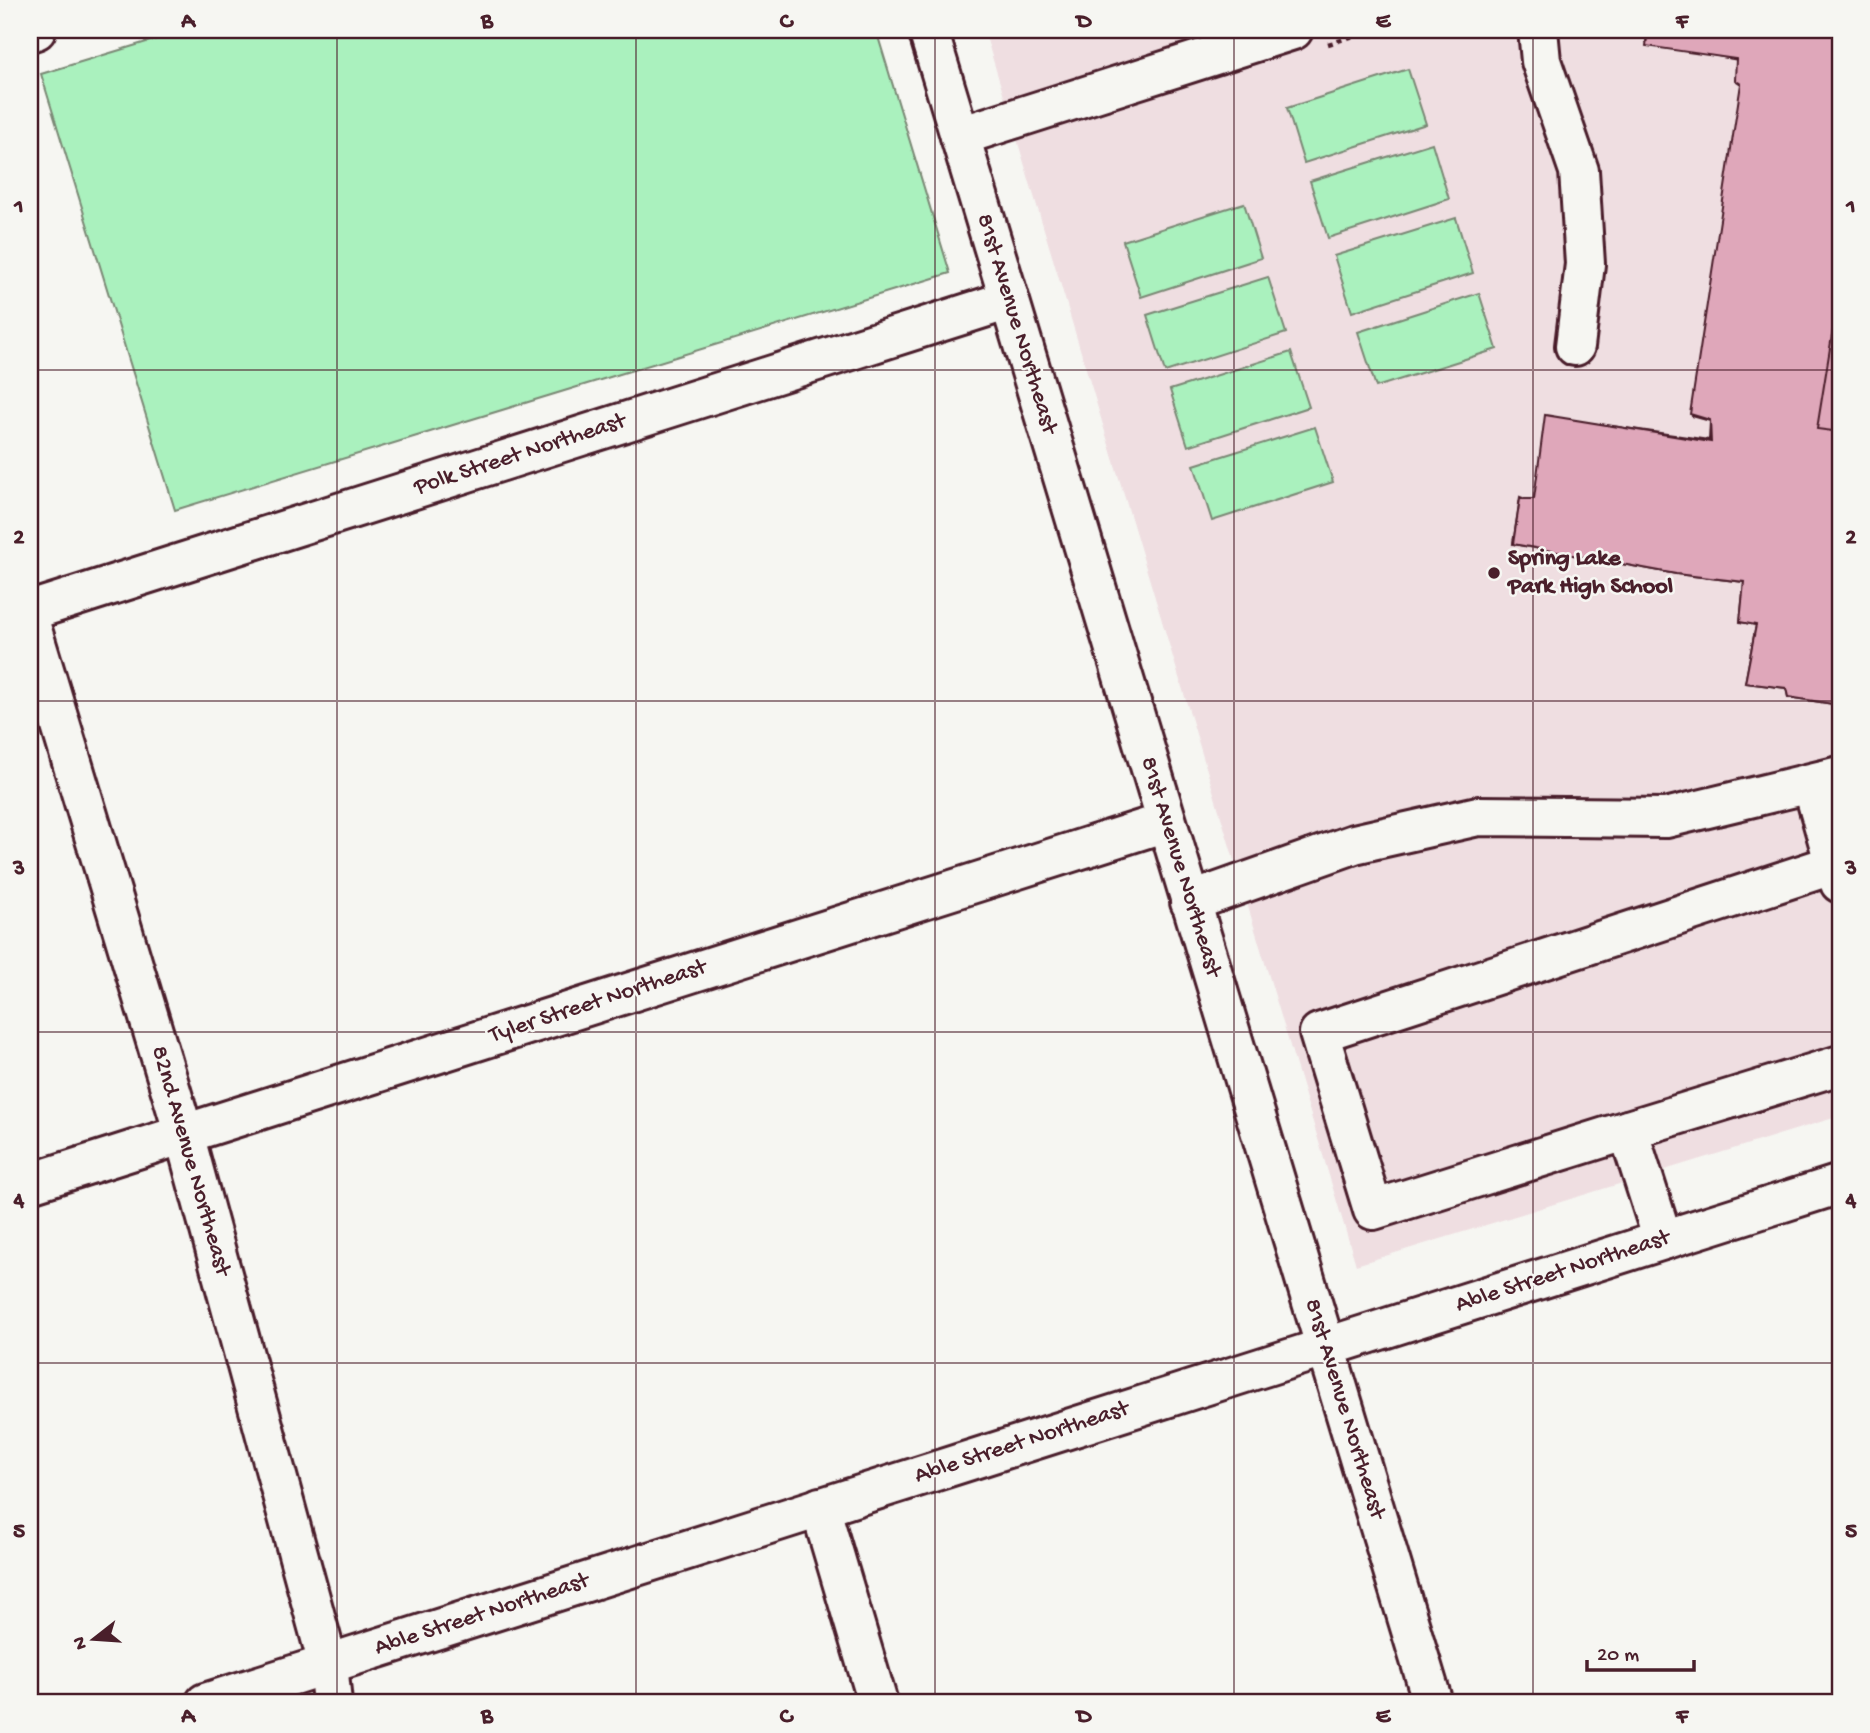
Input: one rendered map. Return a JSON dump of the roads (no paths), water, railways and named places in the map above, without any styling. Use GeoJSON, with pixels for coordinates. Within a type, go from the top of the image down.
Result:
{"type":"FeatureCollection","features":[{"type":"Feature","properties":{"kind":"street"},"geometry":{"type":"LineString","coordinates":[[30,32],[36,30]]}},
{"type":"Feature","properties":{"kind":"street","name":"81st Avenue Northeast"},"geometry":{"type":"LineString","coordinates":[[928,30],[1433,1703]]}},
{"type":"Feature","properties":{"kind":"street"},"geometry":{"type":"LineString","coordinates":[[960,136],[1293,30]]}},
{"type":"Feature","properties":{"kind":"street"},"geometry":{"type":"LineString","coordinates":[[1538,30],[1541,61],[1579,171],[1585,264],[1575,346]]}},
{"type":"Feature","properties":{"kind":"street","name":"Polk Street Northeast"},"geometry":{"type":"LineString","coordinates":[[30,611],[1009,300]]}},
{"type":"Feature","properties":{"kind":"street","name":"82nd Avenue Northeast"},"geometry":{"type":"LineString","coordinates":[[30,623],[184,1133],[328,1664],[332,1703]]}},
{"type":"Feature","properties":{"kind":"street"},"geometry":{"type":"LineString","coordinates":[[1190,902],[1354,844],[1478,816],[1665,818],[1826,780],[1837,874],[1319,1032],[1373,1210],[1840,1065]]}},
{"type":"Feature","properties":{"kind":"street","name":"Tyler Street Northeast"},"geometry":{"type":"LineString","coordinates":[[30,1183],[1166,822]]}},
{"type":"Feature","properties":{"kind":"street"},"geometry":{"type":"LineString","coordinates":[[1628,1130],[1663,1240]]}},
{"type":"Feature","properties":{"kind":"street","name":"Able Street Northeast"},"geometry":{"type":"LineString","coordinates":[[205,1703],[1840,1184]]}},
{"type":"Feature","properties":{"kind":"street"},"geometry":{"type":"LineString","coordinates":[[820,1507],[878,1703]]}},
{"type":"Feature","properties":{"kind":"place","name":"Spring Lake Park High School"},"geometry":{"type":"Point","coordinates":[1494,573]}}]}
